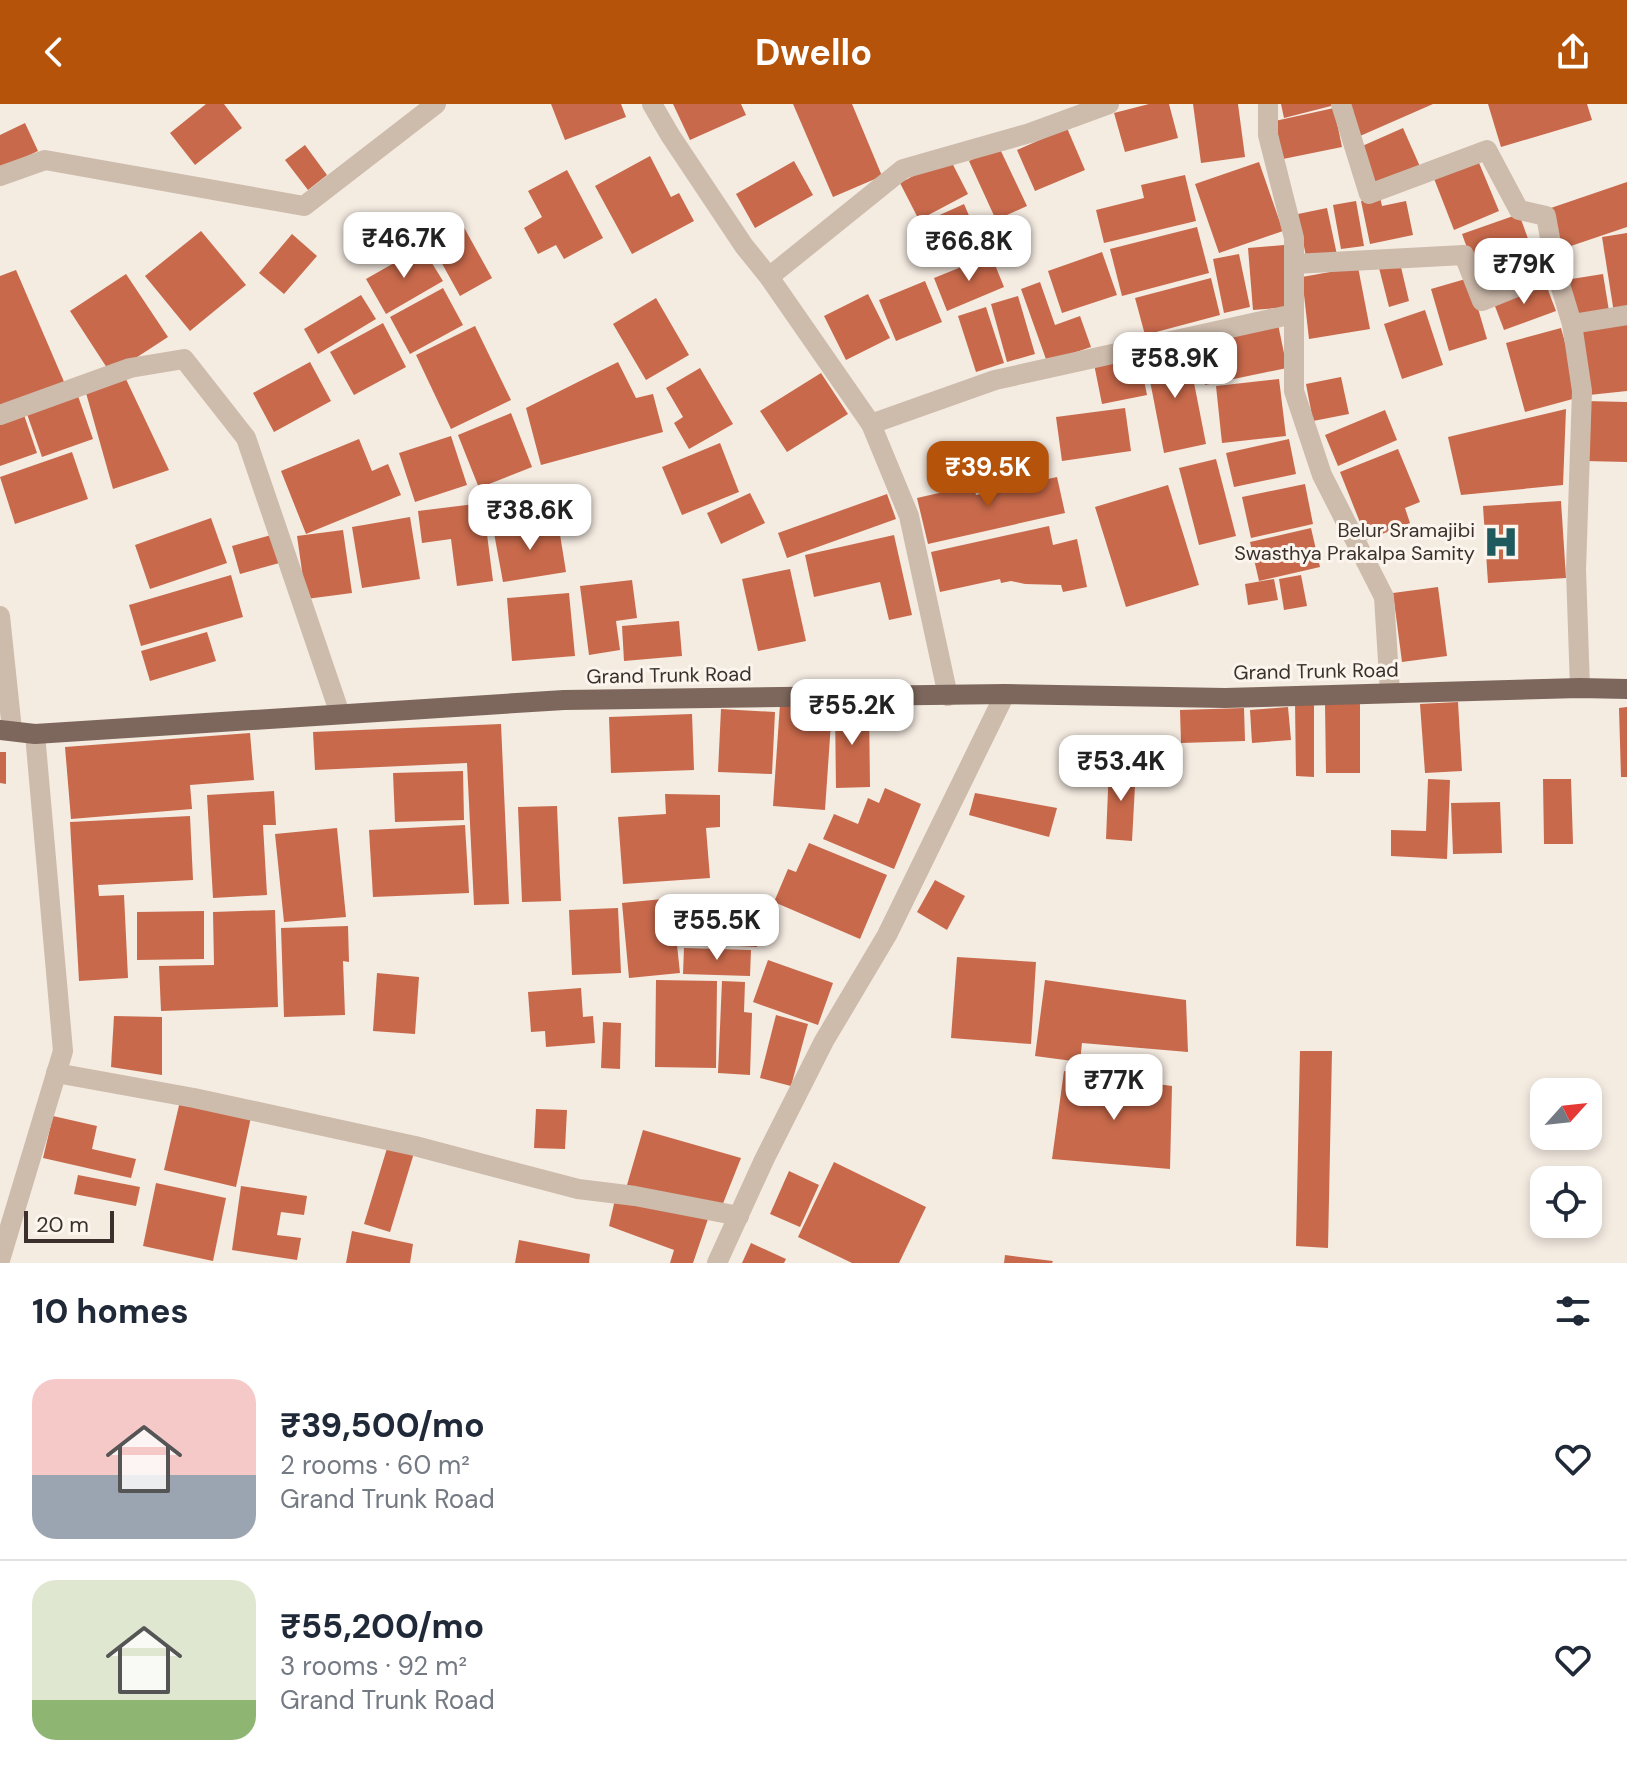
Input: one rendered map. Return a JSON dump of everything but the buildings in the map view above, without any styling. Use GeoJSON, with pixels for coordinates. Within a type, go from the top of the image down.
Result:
{"type":"FeatureCollection","features":[{"type":"Feature","properties":{"kind":"main road","name":"Grand Trunk Road"},"geometry":{"type":"LineString","coordinates":[[6,730],[35,734],[564,700],[1005,694],[1225,698],[1627,689]]}},
{"type":"Feature","properties":{"kind":"street"},"geometry":{"type":"LineString","coordinates":[[0,176],[45,160],[304,206],[436,104]]}},
{"type":"Feature","properties":{"kind":"street"},"geometry":{"type":"LineString","coordinates":[[652,104],[744,246],[871,424],[909,516],[948,696]]}},
{"type":"Feature","properties":{"kind":"street"},"geometry":{"type":"LineString","coordinates":[[769,277],[903,169],[1030,133],[1109,104]]}},
{"type":"Feature","properties":{"kind":"street"},"geometry":{"type":"LineString","coordinates":[[1268,104],[1268,135],[1294,238],[1294,391],[1322,475],[1384,597],[1390,693]]}},
{"type":"Feature","properties":{"kind":"street"},"geometry":{"type":"LineString","coordinates":[[1341,104],[1369,194],[1487,150],[1519,210],[1546,216],[1556,271],[1572,324],[1582,391],[1576,570],[1580,688]]}},
{"type":"Feature","properties":{"kind":"street"},"geometry":{"type":"LineString","coordinates":[[1294,264],[1464,255],[1482,301],[1556,271]]}},
{"type":"Feature","properties":{"kind":"street"},"geometry":{"type":"LineString","coordinates":[[871,424],[995,380],[1294,314]]}},
{"type":"Feature","properties":{"kind":"street"},"geometry":{"type":"LineString","coordinates":[[1572,324],[1627,315]]}},
{"type":"Feature","properties":{"kind":"street"},"geometry":{"type":"LineString","coordinates":[[0,415],[130,368],[184,359],[246,438],[340,714]]}},
{"type":"Feature","properties":{"kind":"street"},"geometry":{"type":"LineString","coordinates":[[0,616],[6,730]]}},
{"type":"Feature","properties":{"kind":"street"},"geometry":{"type":"LineString","coordinates":[[717,1263],[824,1041],[887,935],[1005,694]]}},
{"type":"Feature","properties":{"kind":"street"},"geometry":{"type":"LineString","coordinates":[[0,1260],[63,1051],[35,734]]}},
{"type":"Feature","properties":{"kind":"street"},"geometry":{"type":"LineString","coordinates":[[56,1073],[194,1098],[415,1146],[578,1189],[635,1196],[739,1216]]}},
{"type":"Feature","properties":{"kind":"place","name":"Belur Sramajibi Swasthya Prakalpa Samity"},"geometry":{"type":"Point","coordinates":[1501,542]}}]}
